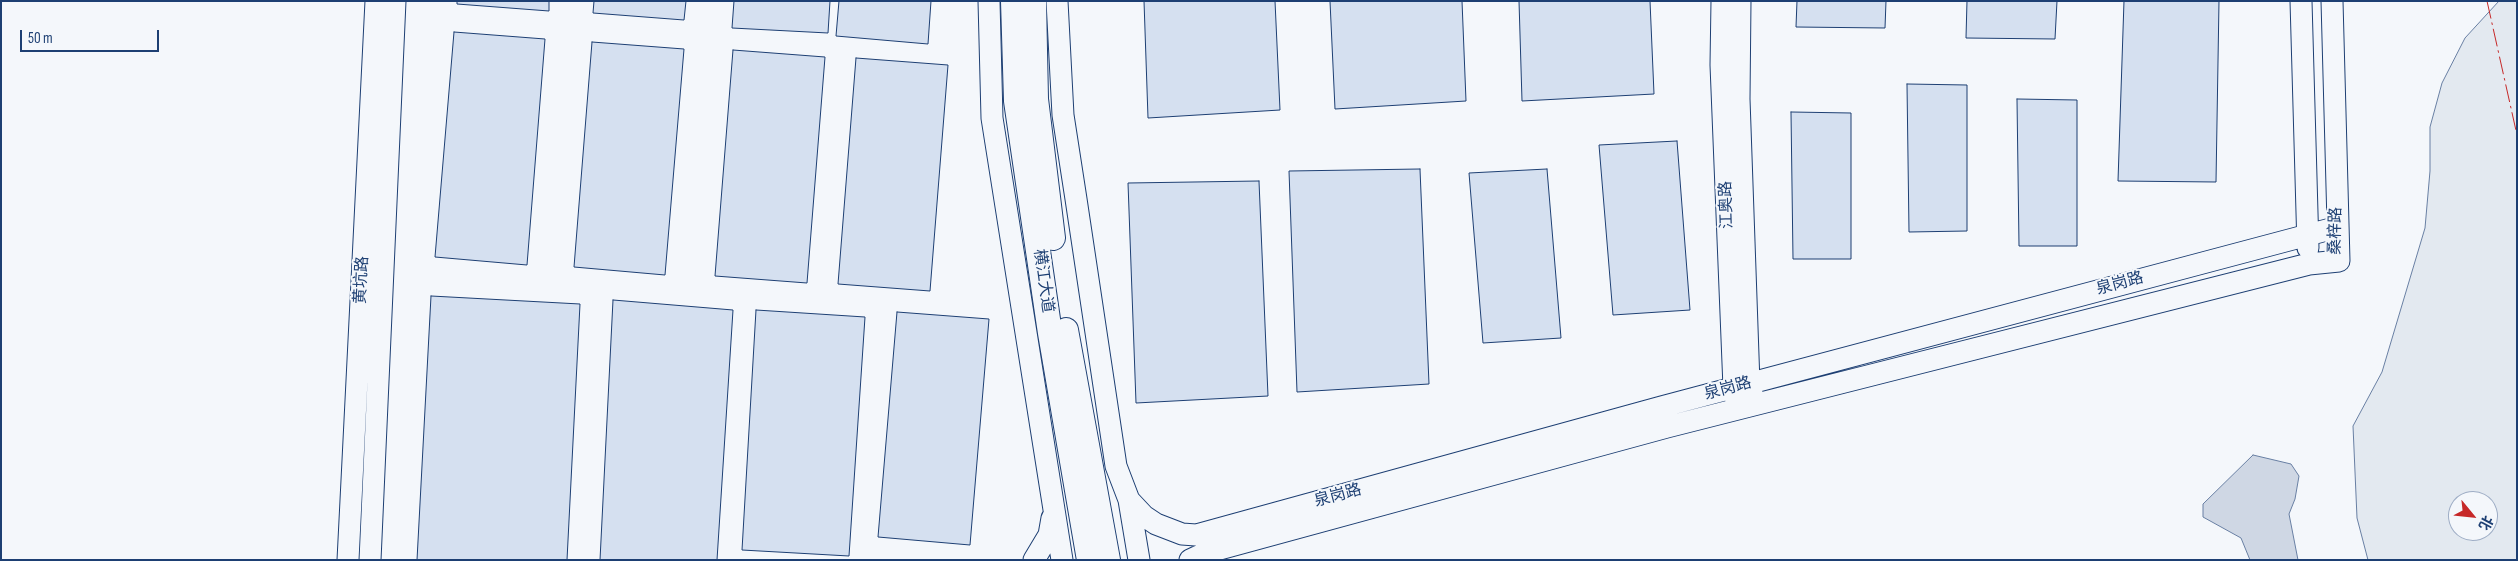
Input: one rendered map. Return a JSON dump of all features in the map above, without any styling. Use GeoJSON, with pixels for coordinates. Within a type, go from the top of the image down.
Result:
{"type":"FeatureCollection","features":[{"type":"Feature","properties":{"kind":"main road","name":"横江大道"},"geometry":{"type":"LineString","coordinates":[[1013,1],[1016,101],[1080,455],[1108,560]]}},
{"type":"Feature","properties":{"kind":"main road","name":"横江大道"},"geometry":{"type":"LineString","coordinates":[[1034,1],[1036,99],[1066,332],[1080,455],[1089,560]]}},
{"type":"Feature","properties":{"kind":"street","name":"黄坑路"},"geometry":{"type":"LineString","coordinates":[[348,560],[376,1]]}},
{"type":"Feature","properties":{"kind":"street","name":"黄坑路"},"geometry":{"type":"LineString","coordinates":[[370,560],[395,1]]}},
{"type":"Feature","properties":{"kind":"street"},"geometry":{"type":"LineString","coordinates":[[989,1],[992,118],[1062,560]]}},
{"type":"Feature","properties":{"kind":"street"},"geometry":{"type":"LineString","coordinates":[[1057,1],[1063,115],[1116,466],[1129,500],[1139,560]]}},
{"type":"Feature","properties":{"kind":"street","name":"江奥路"},"geometry":{"type":"LineString","coordinates":[[1722,1],[1721,65],[1742,386],[1746,407]]}},
{"type":"Feature","properties":{"kind":"street","name":"江奥路"},"geometry":{"type":"LineString","coordinates":[[1740,1],[1739,99],[1742,386]]}},
{"type":"Feature","properties":{"kind":"street","name":"桑梓路"},"geometry":{"type":"LineString","coordinates":[[2301,1],[2309,264],[2339,261],[2332,1]]}},
{"type":"Feature","properties":{"kind":"street","name":"泉岗路"},"geometry":{"type":"LineString","coordinates":[[1198,549],[1742,386],[2338,227]]}},
{"type":"Feature","properties":{"kind":"street","name":"泉岗路"},"geometry":{"type":"LineString","coordinates":[[1198,549],[2309,264]]}},
{"type":"Feature","properties":{"kind":"street"},"geometry":{"type":"LineString","coordinates":[[1046,466],[1113,443]]}},
{"type":"Feature","properties":{"kind":"street","name":"泉岗路"},"geometry":{"type":"LineString","coordinates":[[1129,500],[1144,516],[1156,524],[1182,534],[1198,549]]}},
{"type":"Feature","properties":{"kind":"street"},"geometry":{"type":"LineString","coordinates":[[1034,560],[1049,534],[1053,510]]}},
{"type":"Feature","properties":{"kind":"shaded area"},"geometry":{"type":"Polygon","coordinates":[[[2499,1],[2517,1],[2517,560],[2368,560],[2357,518],[2353,426],[2382,372],[2425,228],[2430,171],[2430,127],[2442,83],[2465,38],[2499,1]]]}},
{"type":"Feature","properties":{"kind":"shaded area"},"geometry":{"type":"Polygon","coordinates":[[[2253,455],[2291,464],[2299,476],[2295,499],[2289,514],[2298,560],[2250,560],[2241,538],[2203,517],[2203,504],[2253,455]]]}},
{"type":"Feature","properties":{"kind":"building"},"geometry":{"type":"Polygon","coordinates":[[[457,1],[549,1],[549,11],[457,4],[457,1]]]}},
{"type":"Feature","properties":{"kind":"building"},"geometry":{"type":"Polygon","coordinates":[[[594,1],[686,1],[684,20],[593,13],[594,1]]]}},
{"type":"Feature","properties":{"kind":"building"},"geometry":{"type":"Polygon","coordinates":[[[734,1],[830,1],[828,33],[732,28],[734,1]]]}},
{"type":"Feature","properties":{"kind":"building"},"geometry":{"type":"Polygon","coordinates":[[[839,1],[931,1],[928,44],[836,36],[839,1]]]}},
{"type":"Feature","properties":{"kind":"building"},"geometry":{"type":"Polygon","coordinates":[[[1144,1],[1275,1],[1280,110],[1148,118],[1144,1]]]}},
{"type":"Feature","properties":{"kind":"building"},"geometry":{"type":"Polygon","coordinates":[[[1330,1],[1462,1],[1466,101],[1335,109],[1330,1]]]}},
{"type":"Feature","properties":{"kind":"building"},"geometry":{"type":"Polygon","coordinates":[[[1519,1],[1650,1],[1654,94],[1522,101],[1519,1]]]}},
{"type":"Feature","properties":{"kind":"building"},"geometry":{"type":"Polygon","coordinates":[[[1797,1],[1886,1],[1885,28],[1796,27],[1797,1]]]}},
{"type":"Feature","properties":{"kind":"building"},"geometry":{"type":"Polygon","coordinates":[[[1967,1],[2057,1],[2055,39],[1966,38],[1967,1]]]}},
{"type":"Feature","properties":{"kind":"building"},"geometry":{"type":"Polygon","coordinates":[[[2124,1],[2219,1],[2216,182],[2118,181],[2124,1]]]}},
{"type":"Feature","properties":{"kind":"building"},"geometry":{"type":"Polygon","coordinates":[[[454,32],[545,39],[527,265],[435,257],[454,32]]]}},
{"type":"Feature","properties":{"kind":"building"},"geometry":{"type":"Polygon","coordinates":[[[592,42],[684,49],[665,275],[574,267],[592,42]]]}},
{"type":"Feature","properties":{"kind":"building"},"geometry":{"type":"Polygon","coordinates":[[[733,50],[825,57],[807,283],[715,276],[733,50]]]}},
{"type":"Feature","properties":{"kind":"building"},"geometry":{"type":"Polygon","coordinates":[[[856,58],[948,65],[930,291],[838,284],[856,58]]]}},
{"type":"Feature","properties":{"kind":"building"},"geometry":{"type":"Polygon","coordinates":[[[1907,84],[1967,85],[1967,231],[1909,232],[1907,84]]]}},
{"type":"Feature","properties":{"kind":"building"},"geometry":{"type":"Polygon","coordinates":[[[2017,99],[2077,100],[2077,246],[2019,246],[2017,99]]]}},
{"type":"Feature","properties":{"kind":"building"},"geometry":{"type":"Polygon","coordinates":[[[1791,112],[1851,113],[1851,259],[1793,259],[1791,112]]]}},
{"type":"Feature","properties":{"kind":"building"},"geometry":{"type":"Polygon","coordinates":[[[1677,141],[1690,310],[1613,315],[1599,145],[1677,141]]]}},
{"type":"Feature","properties":{"kind":"building"},"geometry":{"type":"Polygon","coordinates":[[[1420,169],[1429,384],[1297,392],[1289,171],[1420,169]]]}},
{"type":"Feature","properties":{"kind":"building"},"geometry":{"type":"Polygon","coordinates":[[[1547,169],[1561,338],[1483,343],[1469,173],[1547,169]]]}},
{"type":"Feature","properties":{"kind":"building"},"geometry":{"type":"Polygon","coordinates":[[[1259,181],[1268,396],[1136,403],[1128,183],[1259,181]]]}},
{"type":"Feature","properties":{"kind":"building"},"geometry":{"type":"Polygon","coordinates":[[[431,296],[580,304],[567,560],[417,560],[431,296]]]}},
{"type":"Feature","properties":{"kind":"building"},"geometry":{"type":"Polygon","coordinates":[[[613,300],[733,310],[717,560],[600,560],[613,300]]]}},
{"type":"Feature","properties":{"kind":"building"},"geometry":{"type":"Polygon","coordinates":[[[756,310],[865,317],[849,556],[742,550],[756,310]]]}},
{"type":"Feature","properties":{"kind":"building"},"geometry":{"type":"Polygon","coordinates":[[[897,312],[989,319],[970,545],[878,537],[897,312]]]}},
{"type":"Feature","properties":{"kind":"power"},"geometry":{"type":"LineString","coordinates":[[2487,1],[2517,135]]}}]}
